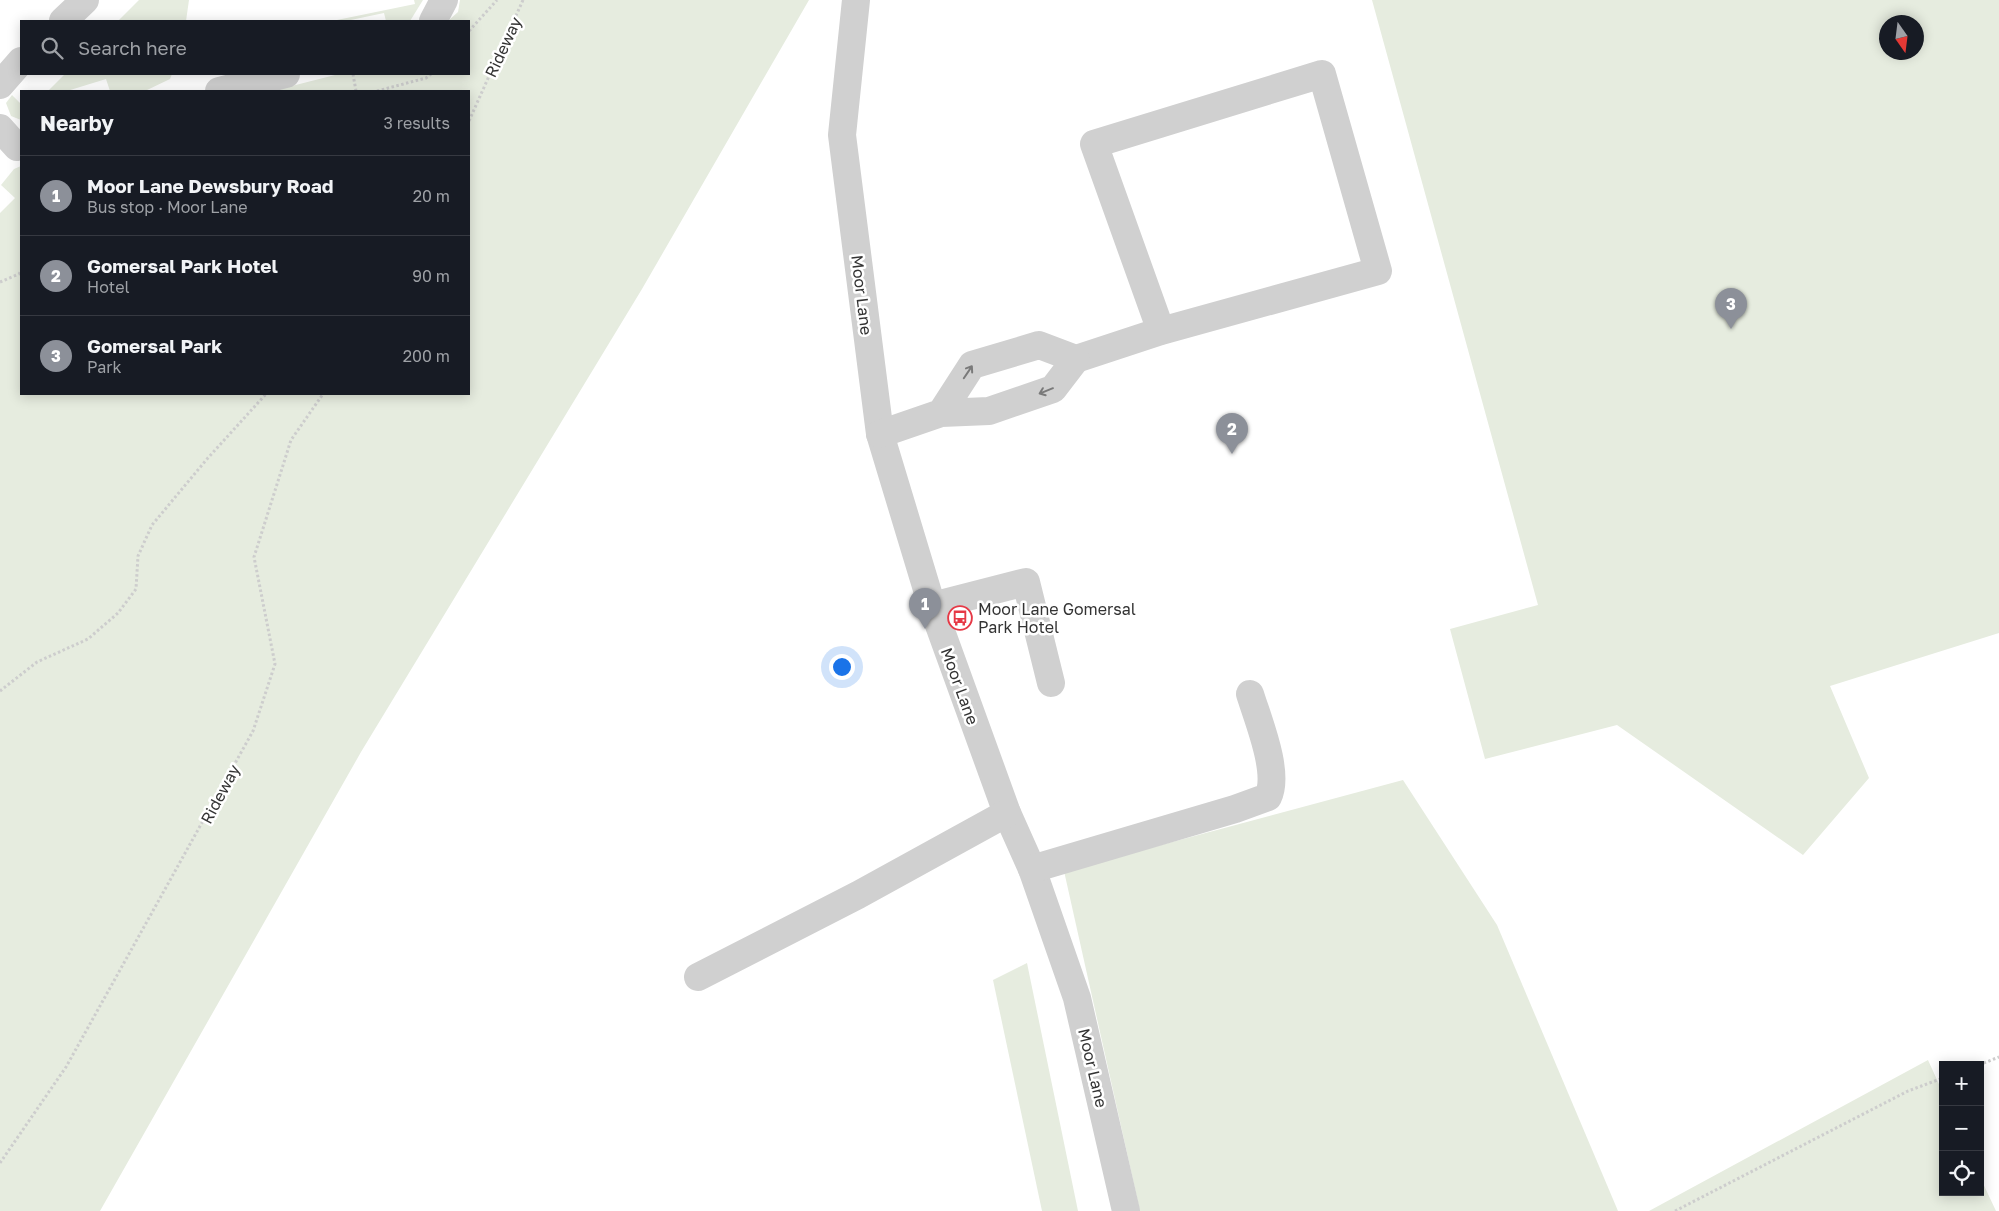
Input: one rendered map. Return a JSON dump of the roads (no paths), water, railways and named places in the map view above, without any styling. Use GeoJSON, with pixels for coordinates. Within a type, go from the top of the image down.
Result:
{"type":"FeatureCollection","features":[{"type":"Feature","properties":{"kind":"street"},"geometry":{"type":"LineString","coordinates":[[64,20],[85,0]]}},
{"type":"Feature","properties":{"kind":"street"},"geometry":{"type":"LineString","coordinates":[[433,20],[444,0]]}},
{"type":"Feature","properties":{"kind":"street","name":"Moor Lane"},"geometry":{"type":"LineString","coordinates":[[856,0],[842,135],[880,434],[932,606],[1007,813],[1032,869],[1077,998],[1126,1211]]}},
{"type":"Feature","properties":{"kind":"street"},"geometry":{"type":"LineString","coordinates":[[0,85],[20,62]]}},
{"type":"Feature","properties":{"kind":"street"},"geometry":{"type":"LineString","coordinates":[[880,434],[941,413],[990,411],[1053,389],[1076,359],[1161,331],[1378,271],[1322,74],[1094,144],[1161,331]]}},
{"type":"Feature","properties":{"kind":"street"},"geometry":{"type":"LineString","coordinates":[[223,90],[282,75]]}},
{"type":"Feature","properties":{"kind":"street"},"geometry":{"type":"LineString","coordinates":[[0,128],[17,147],[20,146]]}},
{"type":"Feature","properties":{"kind":"street"},"geometry":{"type":"LineString","coordinates":[[941,413],[972,365],[1039,345],[1076,359]]}},
{"type":"Feature","properties":{"kind":"street"},"geometry":{"type":"LineString","coordinates":[[932,606],[1026,582],[1051,683]]}},
{"type":"Feature","properties":{"kind":"street"},"geometry":{"type":"LineString","coordinates":[[1032,869],[1235,810],[1268,797],[1272,789],[1271,767],[1250,694]]}},
{"type":"Feature","properties":{"kind":"street"},"geometry":{"type":"LineString","coordinates":[[698,977],[858,895],[1007,813]]}},
{"type":"Feature","properties":{"kind":"place","name":"Gomersal Park"},"geometry":{"type":"Point","coordinates":[1731,329]}},
{"type":"Feature","properties":{"kind":"place","name":"Gomersal Park Hotel"},"geometry":{"type":"Point","coordinates":[1232,454]}},
{"type":"Feature","properties":{"kind":"place","name":"Moor Lane Gomersal Park Hotel"},"geometry":{"type":"Point","coordinates":[960,618]}},
{"type":"Feature","properties":{"kind":"place","name":"Moor Lane Dewsbury Road"},"geometry":{"type":"Point","coordinates":[925,629]}}]}
